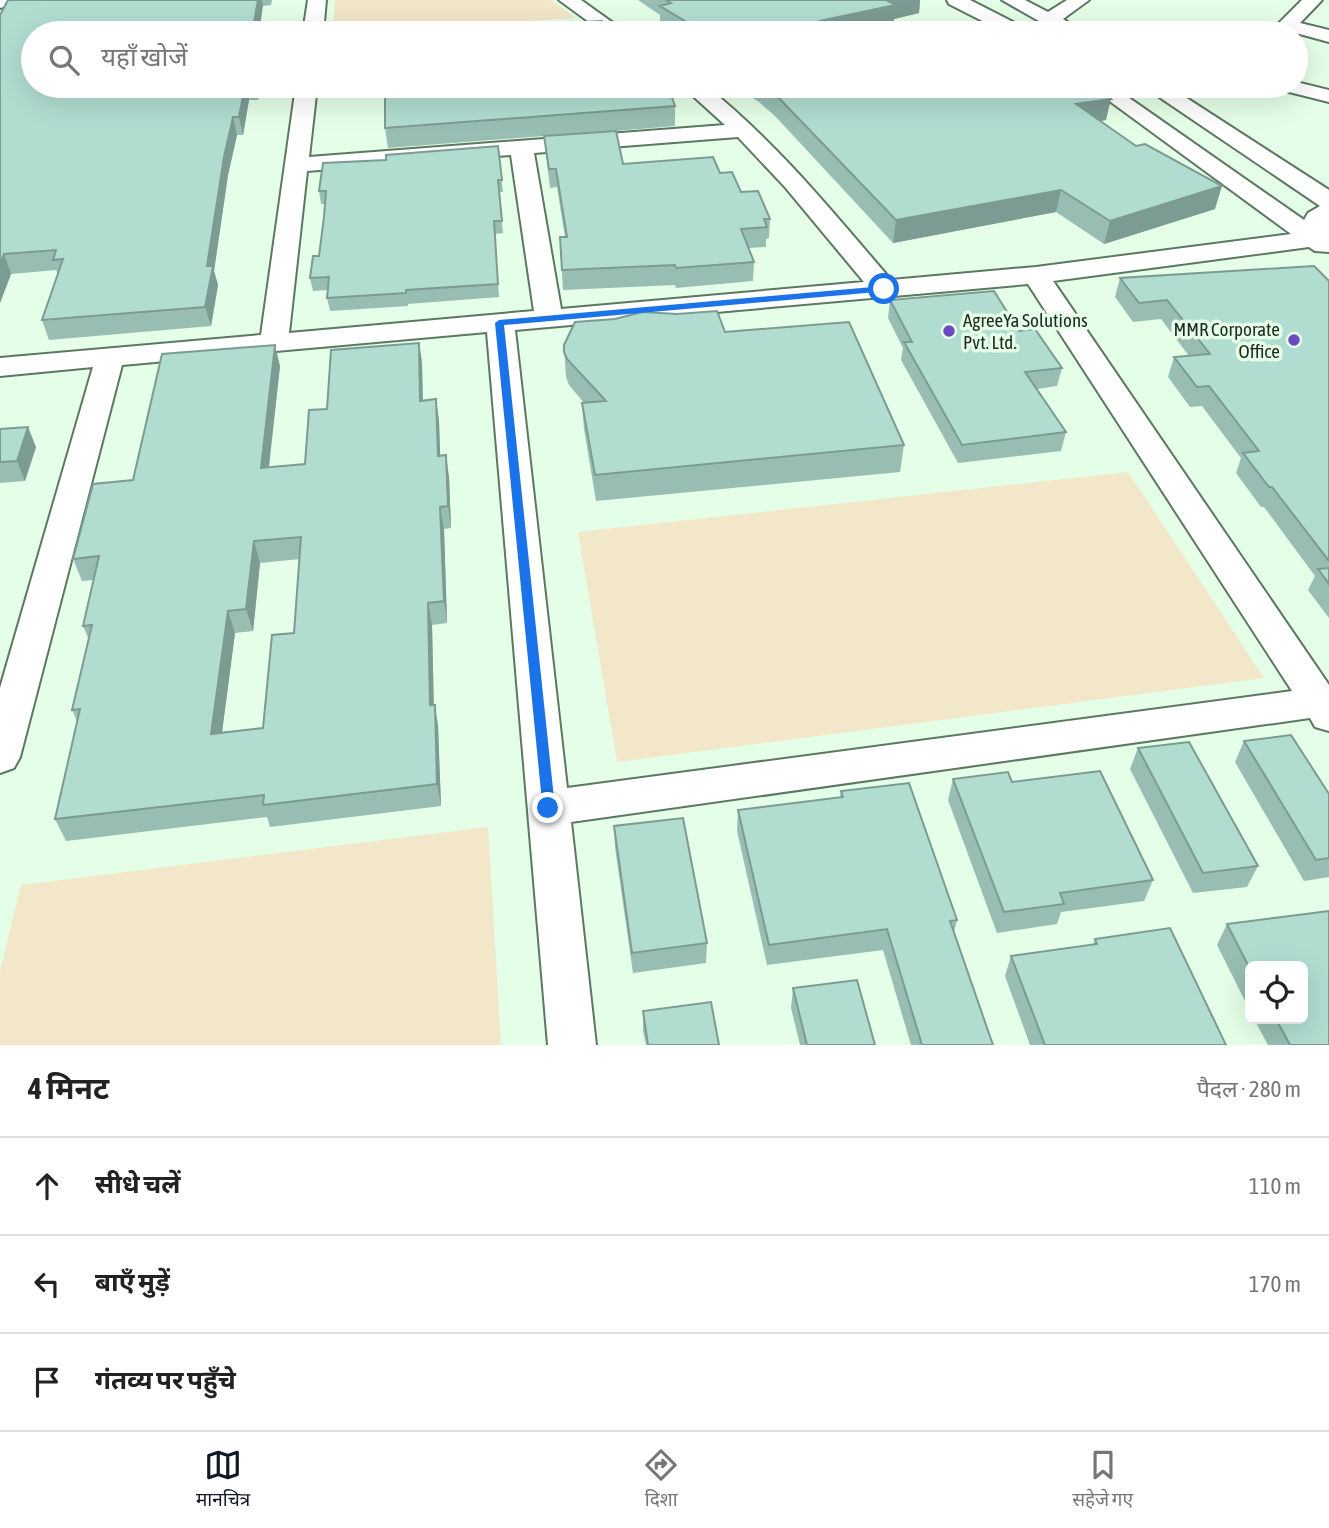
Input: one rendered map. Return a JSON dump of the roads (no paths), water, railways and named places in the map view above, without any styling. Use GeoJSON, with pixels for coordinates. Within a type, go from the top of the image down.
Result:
{"type":"FeatureCollection","features":[{"type":"Feature","properties":{"kind":"street"},"geometry":{"type":"LineString","coordinates":[[314,21],[317,0]]}},
{"type":"Feature","properties":{"kind":"street"},"geometry":{"type":"LineString","coordinates":[[568,0],[599,21]]}},
{"type":"Feature","properties":{"kind":"street"},"geometry":{"type":"LineString","coordinates":[[956,0],[997,21]]}},
{"type":"Feature","properties":{"kind":"street"},"geometry":{"type":"LineString","coordinates":[[973,0],[1030,21]]}},
{"type":"Feature","properties":{"kind":"street"},"geometry":{"type":"LineString","coordinates":[[1011,0],[1037,21]]}},
{"type":"Feature","properties":{"kind":"street"},"geometry":{"type":"LineString","coordinates":[[1050,21],[1080,0]]}},
{"type":"Feature","properties":{"kind":"street"},"geometry":{"type":"LineString","coordinates":[[1291,21],[1313,0]]}},
{"type":"Feature","properties":{"kind":"street"},"geometry":{"type":"LineString","coordinates":[[1308,33],[1329,36]]}},
{"type":"Feature","properties":{"kind":"street"},"geometry":{"type":"LineString","coordinates":[[1308,91],[1329,96]]}},
{"type":"Feature","properties":{"kind":"street"},"geometry":{"type":"LineString","coordinates":[[274,342],[304,98]]}},
{"type":"Feature","properties":{"kind":"street"},"geometry":{"type":"LineString","coordinates":[[707,98],[778,163],[884,289]]}},
{"type":"Feature","properties":{"kind":"street"},"geometry":{"type":"LineString","coordinates":[[1119,98],[1324,224]]}},
{"type":"Feature","properties":{"kind":"street"},"geometry":{"type":"LineString","coordinates":[[1138,98],[1324,224]]}},
{"type":"Feature","properties":{"kind":"street"},"geometry":{"type":"LineString","coordinates":[[1169,98],[1324,224]]}},
{"type":"Feature","properties":{"kind":"street"},"geometry":{"type":"LineString","coordinates":[[296,165],[745,130]]}},
{"type":"Feature","properties":{"kind":"street"},"geometry":{"type":"LineString","coordinates":[[521,146],[550,318]]}},
{"type":"Feature","properties":{"kind":"street"},"geometry":{"type":"LineString","coordinates":[[0,367],[1036,275],[1324,224]]}},
{"type":"Feature","properties":{"kind":"street"},"geometry":{"type":"LineString","coordinates":[[548,808],[1324,709],[1036,275]]}},
{"type":"Feature","properties":{"kind":"street"},"geometry":{"type":"LineString","coordinates":[[499,323],[572,1045]]}},
{"type":"Feature","properties":{"kind":"street"},"geometry":{"type":"LineString","coordinates":[[0,757],[110,357]]}},
{"type":"Feature","properties":{"kind":"place","name":"AgreeYa Solutions Pvt. Ltd."},"geometry":{"type":"Point","coordinates":[949,331]}},
{"type":"Feature","properties":{"kind":"place","name":"MMR Corporate Office"},"geometry":{"type":"Point","coordinates":[1294,340]}}]}
